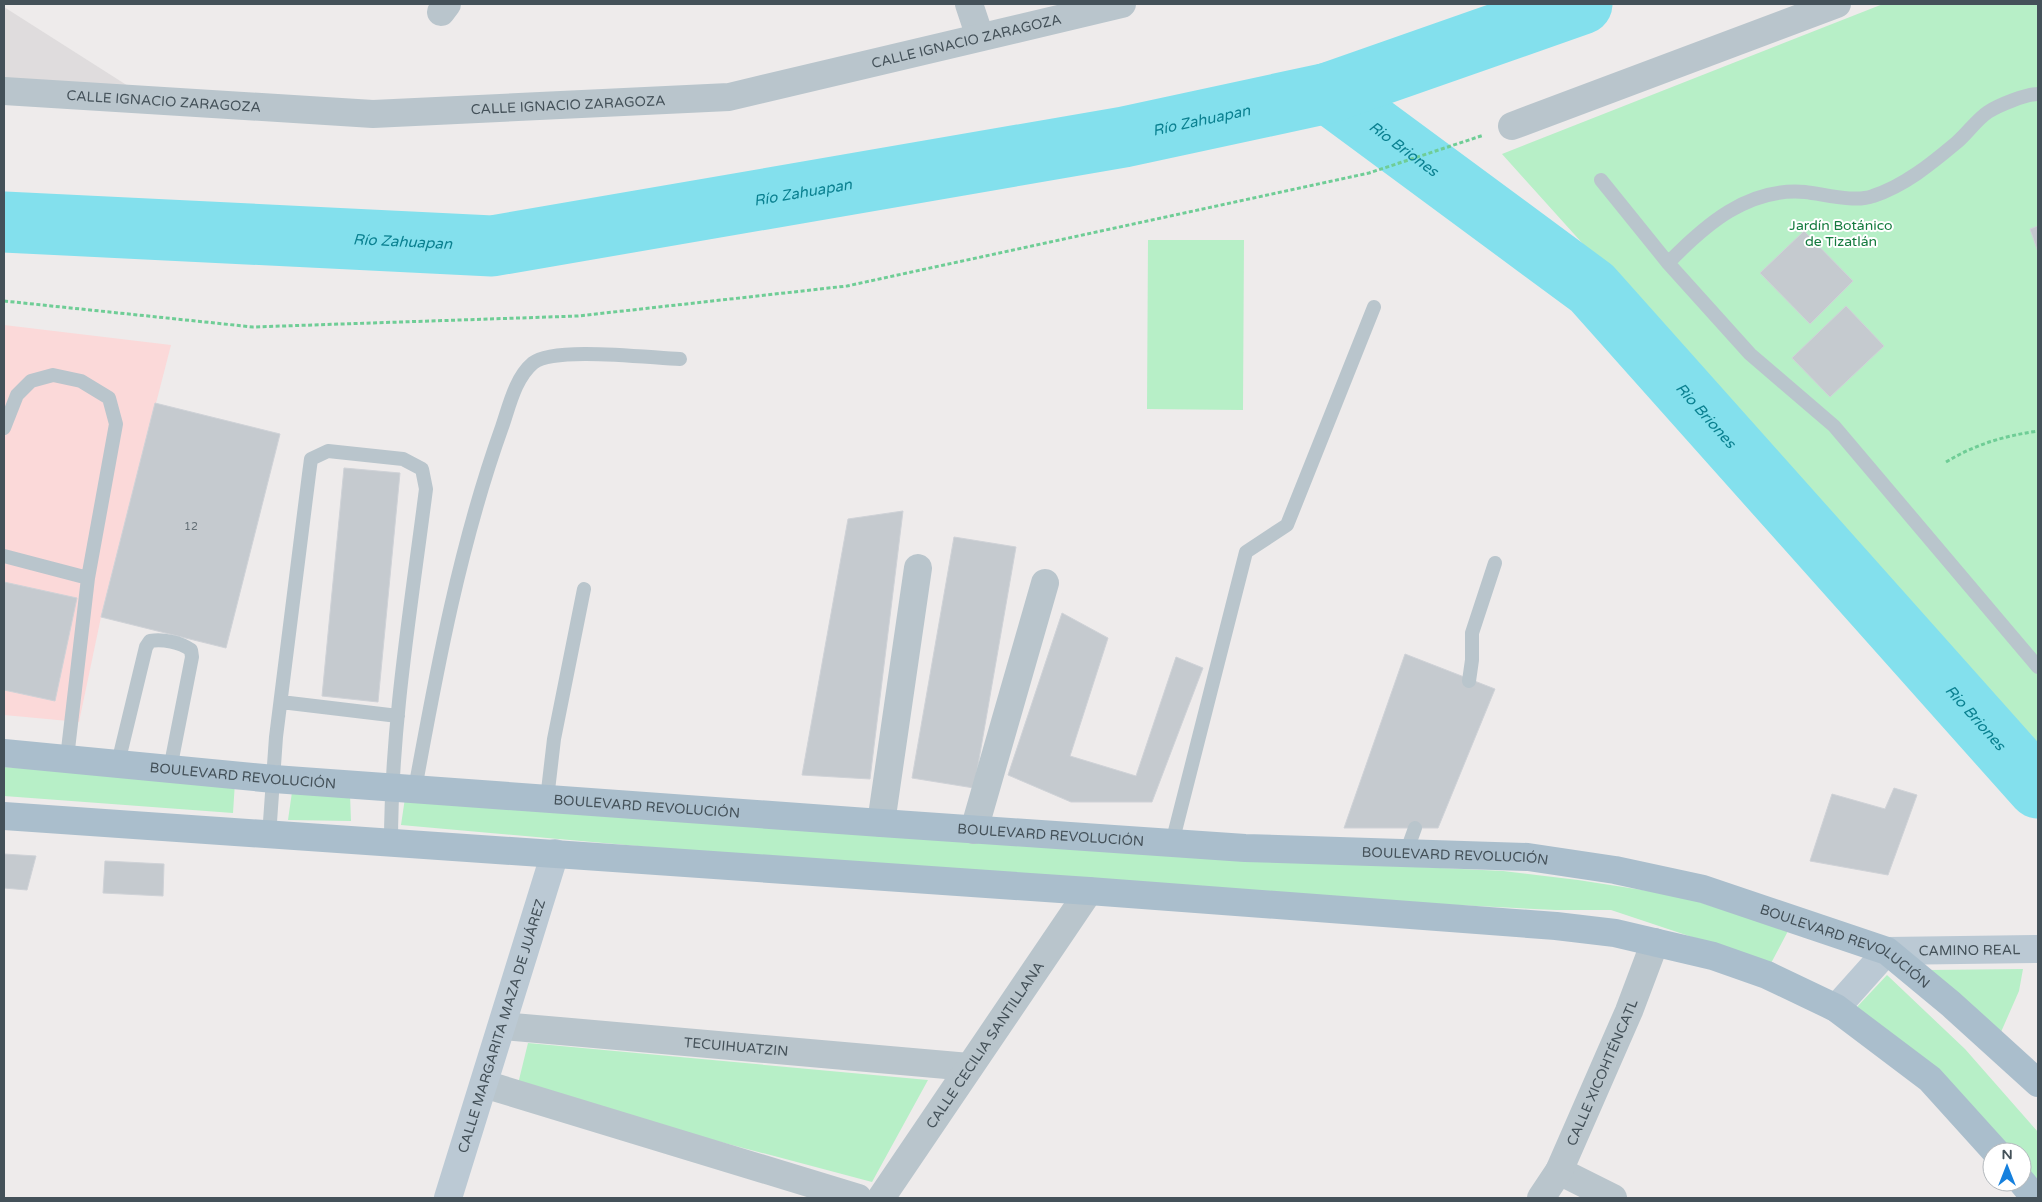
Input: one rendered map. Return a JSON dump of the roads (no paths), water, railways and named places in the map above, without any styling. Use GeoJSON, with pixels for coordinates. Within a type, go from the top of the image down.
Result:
{"type":"FeatureCollection","features":[{"type":"Feature","properties":{"kind":"main road","name":"BOULEVARD REVOLUCIÓN"},"geometry":{"type":"LineString","coordinates":[[4,753],[274,779],[881,824],[1172,843],[1528,857],[1615,870],[1703,889],[1887,950],[1951,1004],[2038,1083]]}},
{"type":"Feature","properties":{"kind":"main road"},"geometry":{"type":"LineString","coordinates":[[4,816],[269,836],[555,853],[1089,891],[1556,926],[1615,933],[1712,956],[1767,975],[1836,1008],[1930,1079],[1987,1142]]}},
{"type":"Feature","properties":{"kind":"street"},"geometry":{"type":"LineString","coordinates":[[969,4],[980,37]]}},
{"type":"Feature","properties":{"kind":"street","name":"CALLE IGNACIO ZARAGOZA"},"geometry":{"type":"LineString","coordinates":[[4,91],[373,114],[729,97],[1122,4]]}},
{"type":"Feature","properties":{"kind":"street"},"geometry":{"type":"LineString","coordinates":[[1512,126],[1837,4]]}},
{"type":"Feature","properties":{"kind":"street"},"geometry":{"type":"LineString","coordinates":[[881,824],[918,568]]}},
{"type":"Feature","properties":{"kind":"street"},"geometry":{"type":"LineString","coordinates":[[974,830],[1045,584]]}},
{"type":"Feature","properties":{"kind":"street","name":"CALLE MARGARITA MAZA DE JUÁREZ"},"geometry":{"type":"LineString","coordinates":[[448,1198],[503,1026],[555,853]]}},
{"type":"Feature","properties":{"kind":"street","name":"CALLE CECILIA SANTILLANA"},"geometry":{"type":"LineString","coordinates":[[881,1198],[1089,891]]}},
{"type":"Feature","properties":{"kind":"street","name":"CALLE XICOHTÉNCATL"},"geometry":{"type":"LineString","coordinates":[[1541,1198],[1559,1171],[1629,1011],[1655,942]]}},
{"type":"Feature","properties":{"kind":"street","name":"CAMINO REAL"},"geometry":{"type":"LineString","coordinates":[[1887,950],[2038,949]]}},
{"type":"Feature","properties":{"kind":"street"},"geometry":{"type":"LineString","coordinates":[[1836,1008],[1887,950]]}},
{"type":"Feature","properties":{"kind":"street","name":"TECUIHUATZIN"},"geometry":{"type":"LineString","coordinates":[[503,1026],[969,1067]]}},
{"type":"Feature","properties":{"kind":"street"},"geometry":{"type":"LineString","coordinates":[[484,1084],[858,1198]]}},
{"type":"Feature","properties":{"kind":"street"},"geometry":{"type":"LineString","coordinates":[[1559,1171],[1613,1198]]}},
{"type":"Feature","properties":{"kind":"lane"},"geometry":{"type":"LineString","coordinates":[[1668,263],[1699,231],[1754,199],[1780,192],[1804,192],[1840,197],[1871,197],[1916,175],[1956,142],[1989,111],[2030,94],[2038,94]]}},
{"type":"Feature","properties":{"kind":"lane"},"geometry":{"type":"LineString","coordinates":[[1601,180],[1668,263],[1750,354],[1834,426],[2038,667]]}},
{"type":"Feature","properties":{"kind":"lane"},"geometry":{"type":"LineString","coordinates":[[1172,843],[1246,552],[1287,525],[1374,307]]}},
{"type":"Feature","properties":{"kind":"lane"},"geometry":{"type":"LineString","coordinates":[[391,844],[403,788],[487,469],[516,386],[534,363],[563,354],[680,359]]}},
{"type":"Feature","properties":{"kind":"lane"},"geometry":{"type":"LineString","coordinates":[[4,428],[17,396],[31,381],[53,375],[81,381],[109,398],[116,424],[88,578],[67,758]]}},
{"type":"Feature","properties":{"kind":"lane"},"geometry":{"type":"LineString","coordinates":[[269,836],[281,702],[311,459],[328,451],[403,459],[422,469],[426,489],[398,716],[403,788]]}},
{"type":"Feature","properties":{"kind":"lane"},"geometry":{"type":"LineString","coordinates":[[4,556],[88,578]]}},
{"type":"Feature","properties":{"kind":"lane"},"geometry":{"type":"LineString","coordinates":[[1469,681],[1472,660],[1472,633],[1495,563]]}},
{"type":"Feature","properties":{"kind":"lane"},"geometry":{"type":"LineString","coordinates":[[547,799],[554,739],[584,589]]}},
{"type":"Feature","properties":{"kind":"lane"},"geometry":{"type":"LineString","coordinates":[[118,763],[146,647],[150,640],[157,639],[184,645],[191,650],[192,658],[170,769]]}},
{"type":"Feature","properties":{"kind":"lane"},"geometry":{"type":"LineString","coordinates":[[281,702],[398,716]]}},
{"type":"Feature","properties":{"kind":"lane"},"geometry":{"type":"LineString","coordinates":[[1406,853],[1415,828]]}},
{"type":"Feature","properties":{"kind":"waterway","name":"Río Zahuapan"},"geometry":{"type":"LineString","coordinates":[[4,222],[492,246],[1124,137],[1328,93],[1582,4]]}},
{"type":"Feature","properties":{"kind":"waterway","name":"Rio Briones"},"geometry":{"type":"LineString","coordinates":[[1328,93],[1592,288],[2038,788]]}},
{"type":"Feature","properties":{"kind":"park label","name":"Jardín Botánico de Tizatlán"},"geometry":{"type":"Point","coordinates":[1841,234]}}]}
